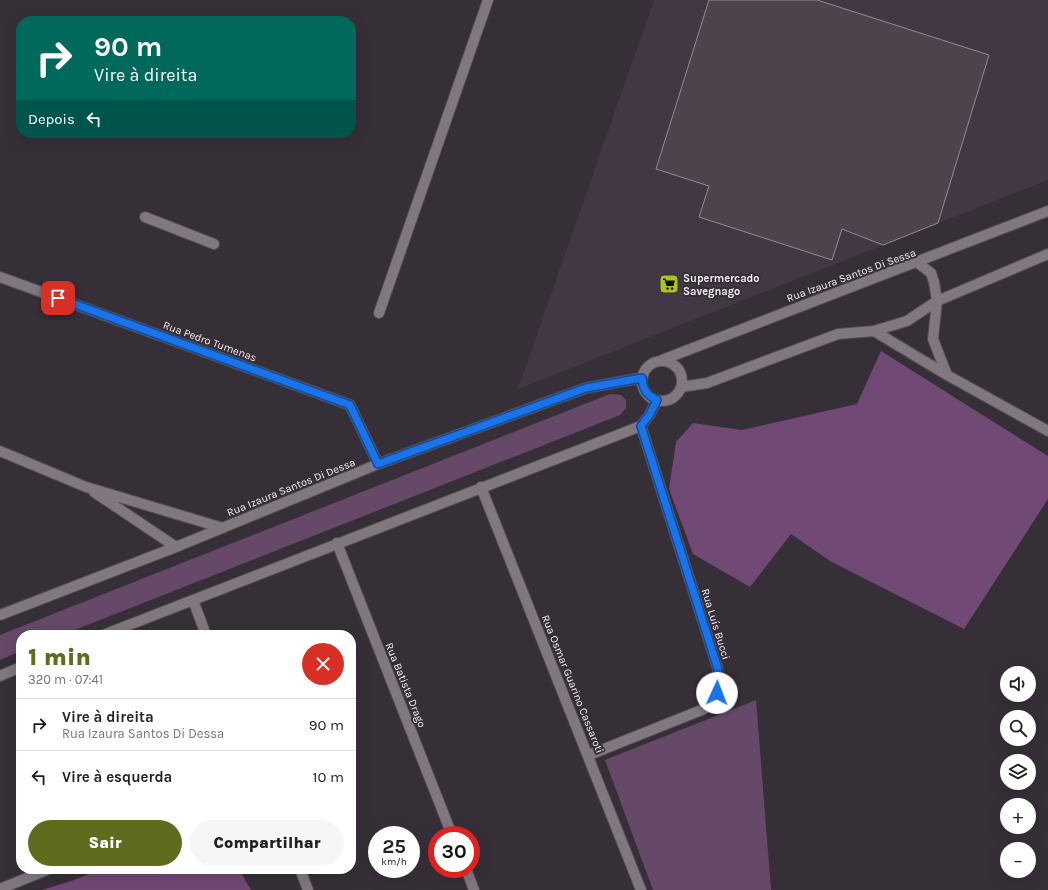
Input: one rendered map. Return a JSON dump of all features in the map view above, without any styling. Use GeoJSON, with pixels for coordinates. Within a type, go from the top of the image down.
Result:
{"type":"FeatureCollection","features":[{"type":"Feature","properties":{"kind":"street"},"geometry":{"type":"LineString","coordinates":[[379,313],[488,0]]}},
{"type":"Feature","properties":{"kind":"street","name":"Rua Izaura Santos Di Sessa"},"geometry":{"type":"LineString","coordinates":[[662,360],[895,269],[918,263],[1048,211]]}},
{"type":"Feature","properties":{"kind":"street"},"geometry":{"type":"LineString","coordinates":[[145,217],[214,244]]}},
{"type":"Feature","properties":{"kind":"street"},"geometry":{"type":"LineString","coordinates":[[681,387],[707,383],[838,334],[874,331],[907,321],[937,301],[1048,254]]}},
{"type":"Feature","properties":{"kind":"street"},"geometry":{"type":"LineString","coordinates":[[918,263],[931,273],[934,282],[937,301],[933,339],[947,375]]}},
{"type":"Feature","properties":{"kind":"street","name":"Rua Pedro Tumenas"},"geometry":{"type":"LineString","coordinates":[[0,277],[350,405],[378,464]]}},
{"type":"Feature","properties":{"kind":"street"},"geometry":{"type":"LineString","coordinates":[[874,331],[947,375],[1048,431]]}},
{"type":"Feature","properties":{"kind":"street"},"geometry":{"type":"LineString","coordinates":[[662,360],[671,362],[678,369],[682,378],[681,387],[676,396],[667,400],[657,400],[649,396],[643,388],[642,378],[645,369],[652,363],[662,360]]}},
{"type":"Feature","properties":{"kind":"street","name":"Rua Izaura Santos Di Dessa"},"geometry":{"type":"LineString","coordinates":[[0,615],[176,547],[378,464],[586,388],[642,378]]}},
{"type":"Feature","properties":{"kind":"street"},"geometry":{"type":"LineString","coordinates":[[116,630],[641,426],[650,414],[657,400]]}},
{"type":"Feature","properties":{"kind":"street","name":"Rua Luís Bucci"},"geometry":{"type":"LineString","coordinates":[[589,756],[704,709],[717,693],[718,669],[641,426]]}},
{"type":"Feature","properties":{"kind":"street"},"geometry":{"type":"LineString","coordinates":[[0,451],[86,487],[223,528]]}},
{"type":"Feature","properties":{"kind":"street"},"geometry":{"type":"LineString","coordinates":[[86,487],[176,547]]}},
{"type":"Feature","properties":{"kind":"street","name":"Rua Osmar Guarino Cassaroti"},"geometry":{"type":"LineString","coordinates":[[481,487],[642,890]]}},
{"type":"Feature","properties":{"kind":"street","name":"Rua Batista Drago"},"geometry":{"type":"LineString","coordinates":[[337,543],[448,826]]}},
{"type":"Feature","properties":{"kind":"street"},"geometry":{"type":"LineString","coordinates":[[193,600],[204,630]]}},
{"type":"Feature","properties":{"kind":"street"},"geometry":{"type":"LineString","coordinates":[[0,676],[16,669]]}},
{"type":"Feature","properties":{"kind":"street"},"geometry":{"type":"LineString","coordinates":[[0,889],[37,874]]}},
{"type":"Feature","properties":{"kind":"street"},"geometry":{"type":"LineString","coordinates":[[302,874],[308,890]]}},
{"type":"Feature","properties":{"kind":"street"},"geometry":{"type":"LineString","coordinates":[[469,878],[474,890]]}},
{"type":"Feature","properties":{"kind":"shaded area","name":"Supermercado Savegnago"},"geometry":{"type":"Polygon","coordinates":[[[654,0],[1048,0],[1048,180],[518,389],[654,0]]]}},
{"type":"Feature","properties":{"kind":"shaded area"},"geometry":{"type":"Polygon","coordinates":[[[881,351],[1048,456],[1048,499],[964,629],[830,561],[791,534],[750,587],[693,554],[669,489],[676,442],[693,423],[742,430],[857,404],[881,351]]]}},
{"type":"Feature","properties":{"kind":"shaded area"},"geometry":{"type":"Polygon","coordinates":[[[610,394],[621,395],[626,400],[626,408],[620,415],[75,630],[16,630],[16,653],[0,660],[0,635],[610,394]]]}},
{"type":"Feature","properties":{"kind":"shaded area"},"geometry":{"type":"Polygon","coordinates":[[[756,700],[771,890],[653,890],[605,760],[756,700]]]}},
{"type":"Feature","properties":{"kind":"shaded area"},"geometry":{"type":"Polygon","coordinates":[[[89,874],[242,874],[251,890],[42,890],[89,874]]]}},
{"type":"Feature","properties":{"kind":"building"},"geometry":{"type":"Polygon","coordinates":[[[709,0],[817,0],[989,55],[938,223],[883,245],[842,229],[832,260],[699,217],[709,186],[656,169],[709,0]]]}},
{"type":"Feature","properties":{"kind":"place","name":"Supermercado Savegnago"},"geometry":{"type":"Point","coordinates":[669,284]}},
{"type":"Feature","properties":{"kind":"route"},"geometry":{"type":"LineString","coordinates":[[58,298],[350,405],[378,464],[586,388],[642,378],[643,388],[649,396],[657,400],[650,414],[641,426],[718,669],[717,693]]}}]}
